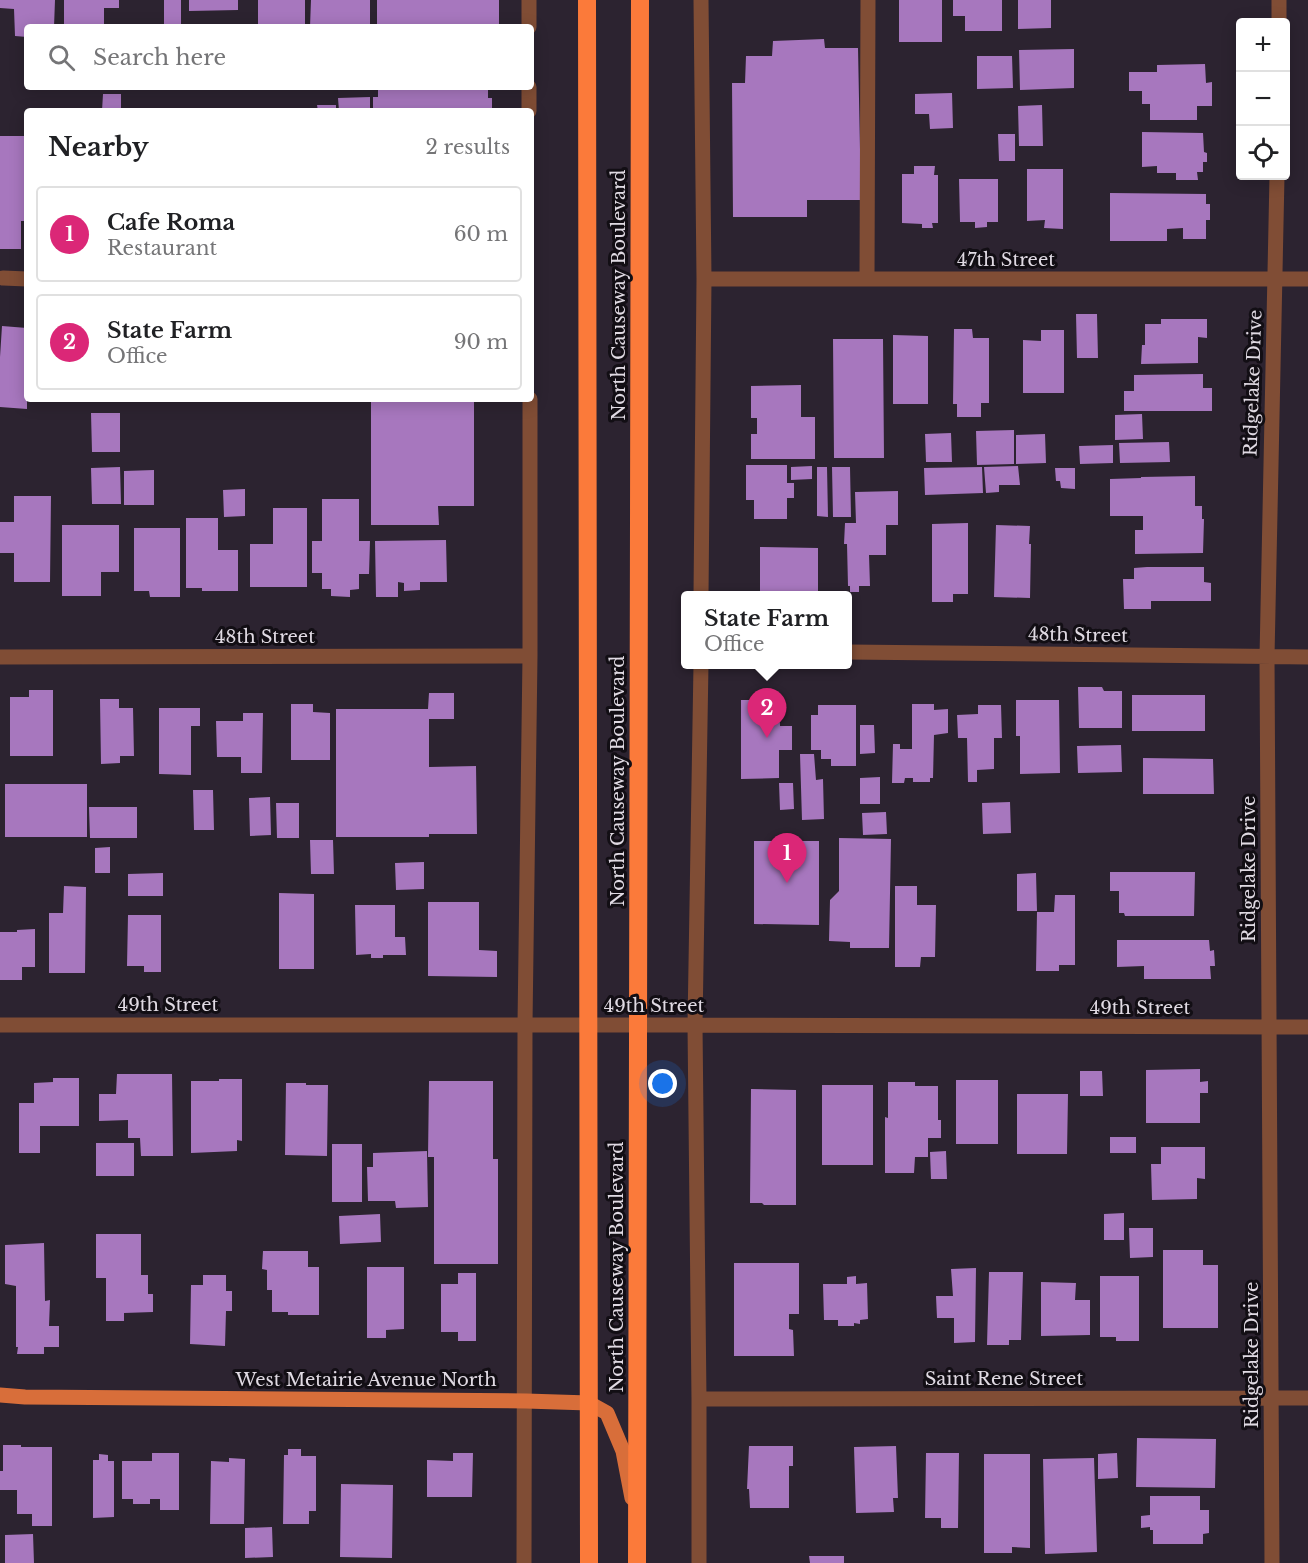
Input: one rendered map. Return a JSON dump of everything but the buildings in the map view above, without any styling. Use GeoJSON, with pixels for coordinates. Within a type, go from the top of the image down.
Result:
{"type":"FeatureCollection","features":[{"type":"Feature","properties":{"kind":"highway","name":"North Causeway Boulevard"},"geometry":{"type":"LineString","coordinates":[[587,0],[589,1563]]}},
{"type":"Feature","properties":{"kind":"highway","name":"North Causeway Boulevard"},"geometry":{"type":"LineString","coordinates":[[637,1563],[640,0]]}},
{"type":"Feature","properties":{"kind":"main road","name":"West Metairie Avenue North"},"geometry":{"type":"LineString","coordinates":[[0,1395],[589,1403]]}},
{"type":"Feature","properties":{"kind":"main road"},"geometry":{"type":"LineString","coordinates":[[589,1403],[607,1413],[623,1451],[638,1530]]}},
{"type":"Feature","properties":{"kind":"street"},"geometry":{"type":"LineString","coordinates":[[529,0],[529,24]]}},
{"type":"Feature","properties":{"kind":"street"},"geometry":{"type":"LineString","coordinates":[[701,0],[704,279],[701,591]]}},
{"type":"Feature","properties":{"kind":"street"},"geometry":{"type":"LineString","coordinates":[[867,279],[868,0]]}},
{"type":"Feature","properties":{"kind":"street"},"geometry":{"type":"LineString","coordinates":[[1279,0],[1279,18]]}},
{"type":"Feature","properties":{"kind":"street"},"geometry":{"type":"LineString","coordinates":[[529,90],[529,108]]}},
{"type":"Feature","properties":{"kind":"street","name":"Ridgelake Drive"},"geometry":{"type":"LineString","coordinates":[[1272,1563],[1267,657],[1277,180]]}},
{"type":"Feature","properties":{"kind":"street"},"geometry":{"type":"LineString","coordinates":[[3,278],[24,279]]}},
{"type":"Feature","properties":{"kind":"street","name":"47th Street"},"geometry":{"type":"LineString","coordinates":[[704,279],[1308,279]]}},
{"type":"Feature","properties":{"kind":"street"},"geometry":{"type":"LineString","coordinates":[[524,1563],[525,1024],[531,656],[530,402]]}},
{"type":"Feature","properties":{"kind":"street","name":"48th Street"},"geometry":{"type":"LineString","coordinates":[[852,652],[1308,657]]}},
{"type":"Feature","properties":{"kind":"street","name":"48th Street"},"geometry":{"type":"LineString","coordinates":[[0,657],[531,656]]}},
{"type":"Feature","properties":{"kind":"street"},"geometry":{"type":"LineString","coordinates":[[699,1563],[695,1025],[701,669]]}},
{"type":"Feature","properties":{"kind":"street","name":"49th Street"},"geometry":{"type":"LineString","coordinates":[[0,1025],[525,1024],[1308,1028]]}},
{"type":"Feature","properties":{"kind":"street","name":"Saint Rene Street"},"geometry":{"type":"LineString","coordinates":[[699,1399],[1308,1398]]}},
{"type":"Feature","properties":{"kind":"place","name":"State Farm"},"geometry":{"type":"Point","coordinates":[767,738]}},
{"type":"Feature","properties":{"kind":"place","name":"Cafe Roma"},"geometry":{"type":"Point","coordinates":[787,883]}}]}
